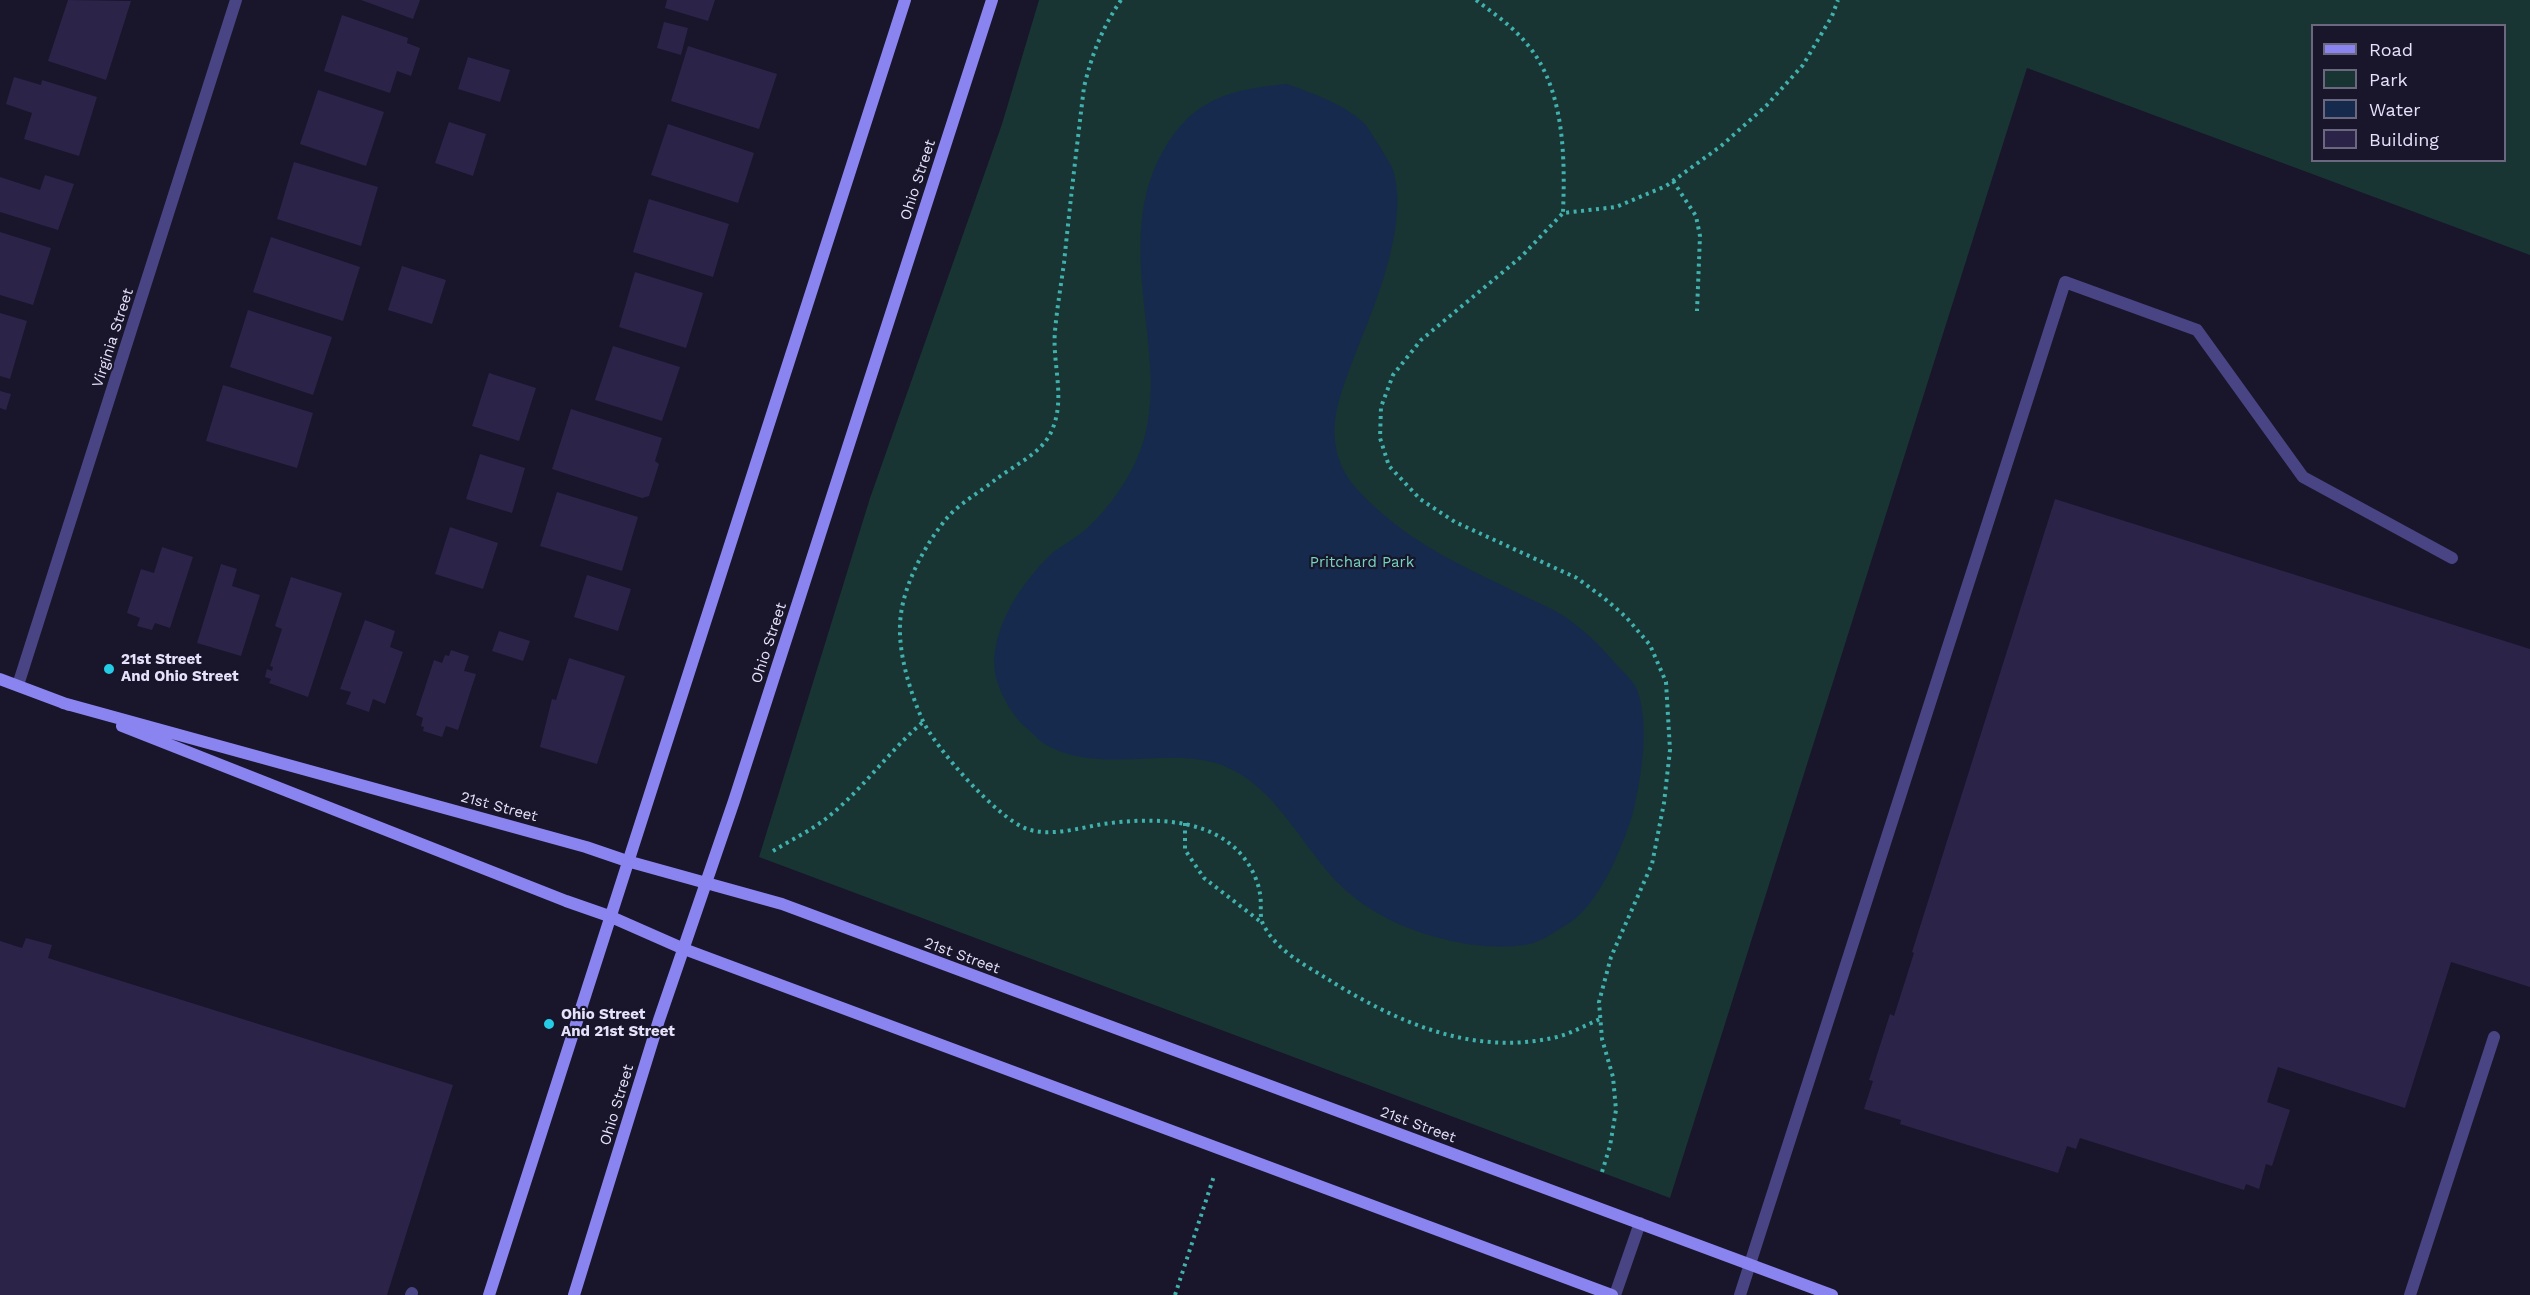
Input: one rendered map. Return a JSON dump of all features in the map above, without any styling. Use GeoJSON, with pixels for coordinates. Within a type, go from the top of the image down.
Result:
{"type":"FeatureCollection","features":[{"type":"Feature","properties":{"kind":"street","name":"Virginia Street"},"geometry":{"type":"LineString","coordinates":[[18,685],[236,0]]}},
{"type":"Feature","properties":{"kind":"street"},"geometry":{"type":"LineString","coordinates":[[489,1295],[905,0]]}},
{"type":"Feature","properties":{"kind":"street","name":"Ohio Street"},"geometry":{"type":"LineString","coordinates":[[574,1295],[992,0]]}},
{"type":"Feature","properties":{"kind":"street"},"geometry":{"type":"LineString","coordinates":[[1740,1295],[2065,282],[2197,330],[2303,477],[2452,558]]}},
{"type":"Feature","properties":{"kind":"street","name":"21st Street"},"geometry":{"type":"LineString","coordinates":[[0,680],[18,685],[609,916],[684,949],[1613,1295]]}},
{"type":"Feature","properties":{"kind":"street","name":"21st Street"},"geometry":{"type":"LineString","coordinates":[[63,703],[574,843],[627,861],[793,908],[1832,1295]]}},
{"type":"Feature","properties":{"kind":"street"},"geometry":{"type":"LineString","coordinates":[[2409,1295],[2494,1037]]}},
{"type":"Feature","properties":{"kind":"street"},"geometry":{"type":"LineString","coordinates":[[1613,1295],[1640,1224]]}},
{"type":"Feature","properties":{"kind":"path"},"geometry":{"type":"LineString","coordinates":[[1121,0],[1106,22],[1092,53],[1084,87],[1054,333],[1059,386],[1057,411],[1052,431],[1041,448],[1016,464],[948,517],[928,546],[911,579],[901,615],[902,650],[923,722],[954,763],[1006,817],[1028,829],[1047,832],[1142,821],[1185,823],[1209,831],[1236,847],[1251,868],[1260,892],[1261,922]]}},
{"type":"Feature","properties":{"kind":"path"},"geometry":{"type":"LineString","coordinates":[[1476,0],[1506,22],[1532,50],[1547,80],[1557,108],[1561,143],[1563,213]]}},
{"type":"Feature","properties":{"kind":"path"},"geometry":{"type":"LineString","coordinates":[[1602,1172],[1610,1146],[1616,1110],[1613,1077],[1602,1039],[1599,1002],[1611,957],[1652,864],[1664,803],[1670,750],[1666,682],[1650,645],[1626,617],[1605,598],[1577,578],[1455,522],[1420,499],[1389,466],[1380,438],[1381,407],[1393,375],[1421,340],[1521,257],[1563,213],[1616,207],[1673,181],[1721,146],[1766,106],[1803,64],[1832,16],[1838,0]]}},
{"type":"Feature","properties":{"kind":"path"},"geometry":{"type":"LineString","coordinates":[[1673,181],[1696,216],[1700,236],[1697,311]]}},
{"type":"Feature","properties":{"kind":"path"},"geometry":{"type":"LineString","coordinates":[[773,851],[827,818],[867,781],[904,738],[923,722]]}},
{"type":"Feature","properties":{"kind":"path"},"geometry":{"type":"LineString","coordinates":[[1185,823],[1185,850],[1204,878],[1261,922],[1284,952],[1363,1001],[1402,1020],[1445,1035],[1477,1042],[1516,1044],[1560,1036],[1600,1019]]}},
{"type":"Feature","properties":{"kind":"path"},"geometry":{"type":"LineString","coordinates":[[1175,1295],[1223,1150]]}},
{"type":"Feature","properties":{"kind":"green space","name":"Pritchard Park"},"geometry":{"type":"Polygon","coordinates":[[[1039,0],[2530,0],[2530,255],[2027,68],[1670,1198],[759,857],[870,498],[1002,124],[1039,0]]]}},
{"type":"Feature","properties":{"kind":"water"},"geometry":{"type":"Polygon","coordinates":[[[1287,84],[1338,105],[1365,124],[1392,167],[1397,189],[1394,239],[1388,265],[1343,388],[1336,414],[1335,441],[1346,475],[1372,505],[1414,538],[1463,566],[1554,610],[1574,624],[1602,649],[1631,680],[1638,692],[1644,734],[1642,763],[1635,804],[1626,835],[1611,870],[1591,901],[1569,923],[1536,942],[1509,946],[1470,944],[1428,935],[1380,915],[1339,884],[1280,810],[1246,778],[1226,767],[1203,760],[1183,758],[1101,759],[1062,752],[1043,743],[1019,721],[999,686],[995,672],[997,641],[1016,597],[1045,560],[1085,530],[1111,502],[1131,471],[1146,433],[1151,393],[1141,267],[1141,224],[1150,182],[1169,141],[1193,114],[1220,98],[1235,92],[1287,84]]]}},
{"type":"Feature","properties":{"kind":"building"},"geometry":{"type":"Polygon","coordinates":[[[68,0],[131,1],[106,80],[48,61],[68,0]]]}},
{"type":"Feature","properties":{"kind":"building"},"geometry":{"type":"Polygon","coordinates":[[[361,0],[420,0],[413,19],[361,0]]]}},
{"type":"Feature","properties":{"kind":"building"},"geometry":{"type":"Polygon","coordinates":[[[667,0],[715,0],[708,21],[665,8],[667,0]]]}},
{"type":"Feature","properties":{"kind":"building"},"geometry":{"type":"Polygon","coordinates":[[[342,15],[408,38],[407,43],[420,48],[411,76],[397,71],[390,93],[324,71],[342,15]]]}},
{"type":"Feature","properties":{"kind":"building"},"geometry":{"type":"Polygon","coordinates":[[[664,22],[688,28],[681,55],[657,48],[664,22]]]}},
{"type":"Feature","properties":{"kind":"building"},"geometry":{"type":"Polygon","coordinates":[[[688,46],[777,74],[759,129],[671,101],[688,46]]]}},
{"type":"Feature","properties":{"kind":"building"},"geometry":{"type":"Polygon","coordinates":[[[468,57],[510,70],[500,102],[458,89],[468,57]]]}},
{"type":"Feature","properties":{"kind":"building"},"geometry":{"type":"Polygon","coordinates":[[[14,77],[41,85],[42,80],[97,97],[79,156],[24,139],[32,113],[6,104],[14,77]]]}},
{"type":"Feature","properties":{"kind":"building"},"geometry":{"type":"Polygon","coordinates":[[[318,90],[384,112],[366,166],[300,144],[318,90]]]}},
{"type":"Feature","properties":{"kind":"building"},"geometry":{"type":"Polygon","coordinates":[[[449,122],[486,134],[473,176],[435,163],[449,122]]]}},
{"type":"Feature","properties":{"kind":"building"},"geometry":{"type":"Polygon","coordinates":[[[668,124],[754,153],[738,203],[651,175],[668,124]]]}},
{"type":"Feature","properties":{"kind":"building"},"geometry":{"type":"Polygon","coordinates":[[[294,162],[378,187],[361,246],[277,219],[294,162]]]}},
{"type":"Feature","properties":{"kind":"building"},"geometry":{"type":"Polygon","coordinates":[[[45,175],[74,184],[58,230],[0,212],[0,177],[40,190],[45,175]]]}},
{"type":"Feature","properties":{"kind":"building"},"geometry":{"type":"Polygon","coordinates":[[[649,199],[729,224],[713,277],[633,252],[649,199]]]}},
{"type":"Feature","properties":{"kind":"building"},"geometry":{"type":"Polygon","coordinates":[[[0,232],[51,248],[33,305],[0,295],[0,232]]]}},
{"type":"Feature","properties":{"kind":"building"},"geometry":{"type":"Polygon","coordinates":[[[271,237],[360,267],[343,321],[253,292],[271,237]]]}},
{"type":"Feature","properties":{"kind":"building"},"geometry":{"type":"Polygon","coordinates":[[[402,266],[446,280],[432,324],[388,310],[402,266]]]}},
{"type":"Feature","properties":{"kind":"building"},"geometry":{"type":"Polygon","coordinates":[[[635,272],[703,293],[686,348],[619,327],[635,272]]]}},
{"type":"Feature","properties":{"kind":"building"},"geometry":{"type":"Polygon","coordinates":[[[248,310],[332,337],[313,395],[230,367],[248,310]]]}},
{"type":"Feature","properties":{"kind":"building"},"geometry":{"type":"Polygon","coordinates":[[[0,313],[27,321],[10,379],[0,376],[0,313]]]}},
{"type":"Feature","properties":{"kind":"building"},"geometry":{"type":"Polygon","coordinates":[[[613,346],[680,367],[662,421],[595,400],[613,346]]]}},
{"type":"Feature","properties":{"kind":"building"},"geometry":{"type":"Polygon","coordinates":[[[489,373],[536,388],[519,441],[472,426],[489,373]]]}},
{"type":"Feature","properties":{"kind":"building"},"geometry":{"type":"Polygon","coordinates":[[[223,385],[313,413],[297,468],[206,441],[223,385]]]}},
{"type":"Feature","properties":{"kind":"building"},"geometry":{"type":"Polygon","coordinates":[[[0,391],[11,394],[6,410],[0,408],[0,391]]]}},
{"type":"Feature","properties":{"kind":"building"},"geometry":{"type":"Polygon","coordinates":[[[571,409],[662,438],[655,461],[659,464],[649,496],[642,498],[552,469],[571,409]]]}},
{"type":"Feature","properties":{"kind":"building"},"geometry":{"type":"Polygon","coordinates":[[[480,454],[525,468],[512,513],[466,499],[480,454]]]}},
{"type":"Feature","properties":{"kind":"building"},"geometry":{"type":"Polygon","coordinates":[[[557,492],[638,517],[622,571],[540,546],[557,492]]]}},
{"type":"Feature","properties":{"kind":"building"},"geometry":{"type":"Polygon","coordinates":[[[2055,499],[2530,649],[2530,987],[2451,962],[2405,1108],[2278,1067],[2267,1102],[2290,1110],[2272,1166],[2266,1164],[2259,1189],[2246,1184],[2244,1190],[2080,1138],[2076,1149],[2067,1146],[2058,1173],[1900,1124],[1901,1120],[1864,1109],[1873,1081],[1869,1080],[1890,1014],[1894,1016],[1914,953],[1912,952],[2055,499]]]}},
{"type":"Feature","properties":{"kind":"building"},"geometry":{"type":"Polygon","coordinates":[[[450,527],[498,543],[483,589],[435,574],[450,527]]]}},
{"type":"Feature","properties":{"kind":"building"},"geometry":{"type":"Polygon","coordinates":[[[162,547],[193,557],[170,628],[155,623],[152,630],[137,626],[140,618],[127,613],[141,569],[154,573],[162,547]]]}},
{"type":"Feature","properties":{"kind":"building"},"geometry":{"type":"Polygon","coordinates":[[[221,564],[237,569],[232,586],[260,595],[241,656],[197,643],[221,564]]]}},
{"type":"Feature","properties":{"kind":"building"},"geometry":{"type":"Polygon","coordinates":[[[587,575],[631,589],[618,631],[574,617],[587,575]]]}},
{"type":"Feature","properties":{"kind":"building"},"geometry":{"type":"Polygon","coordinates":[[[291,577],[342,593],[308,697],[269,683],[271,679],[265,677],[267,669],[272,671],[273,667],[270,666],[282,629],[275,626],[291,577]]]}},
{"type":"Feature","properties":{"kind":"building"},"geometry":{"type":"Polygon","coordinates":[[[365,620],[395,631],[390,647],[403,652],[385,704],[373,699],[369,712],[346,704],[351,692],[340,689],[365,620]]]}},
{"type":"Feature","properties":{"kind":"building"},"geometry":{"type":"Polygon","coordinates":[[[499,631],[530,641],[523,661],[492,651],[499,631]]]}},
{"type":"Feature","properties":{"kind":"building"},"geometry":{"type":"Polygon","coordinates":[[[451,650],[469,656],[464,671],[476,674],[458,730],[446,726],[442,737],[423,731],[424,727],[421,726],[423,718],[416,715],[434,660],[442,663],[445,655],[449,656],[451,650]]]}},
{"type":"Feature","properties":{"kind":"building"},"geometry":{"type":"Polygon","coordinates":[[[569,658],[625,676],[597,764],[540,747],[552,699],[556,700],[569,658]]]}},
{"type":"Feature","properties":{"kind":"building"},"geometry":{"type":"Polygon","coordinates":[[[26,938],[52,945],[48,958],[453,1085],[387,1295],[0,1295],[0,941],[22,948],[26,938]]]}},
{"type":"Feature","properties":{"kind":"place","name":"21st Street And Ohio Street"},"geometry":{"type":"Point","coordinates":[109,669]}},
{"type":"Feature","properties":{"kind":"place","name":"Ohio Street And 21st Street"},"geometry":{"type":"Point","coordinates":[549,1024]}}]}
